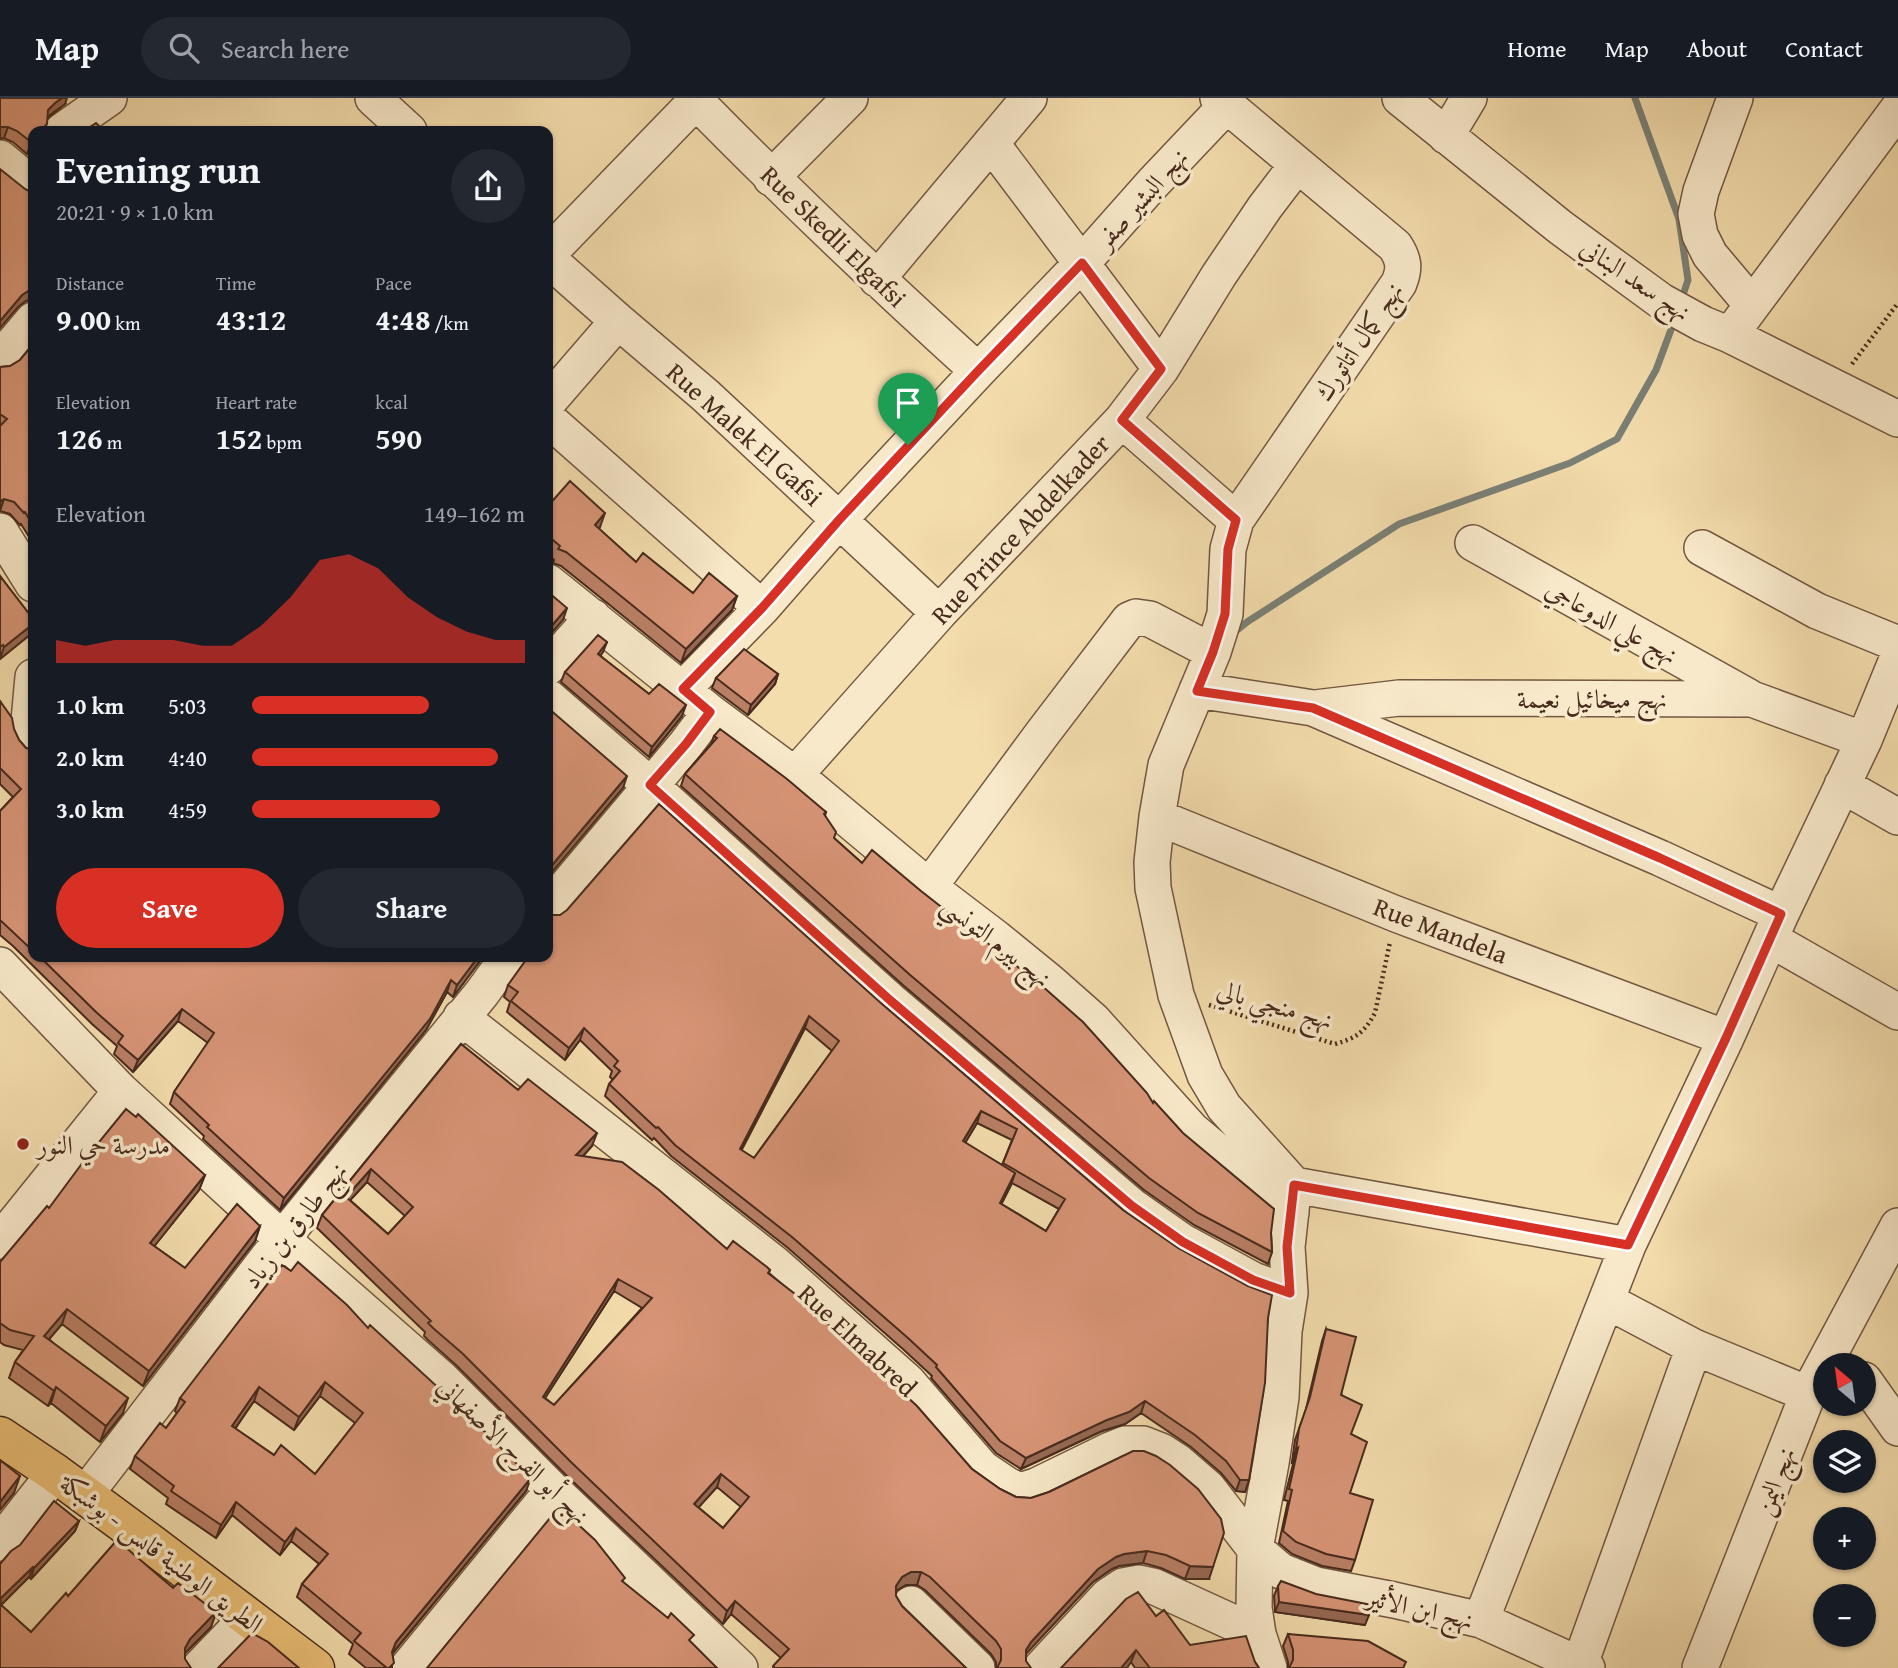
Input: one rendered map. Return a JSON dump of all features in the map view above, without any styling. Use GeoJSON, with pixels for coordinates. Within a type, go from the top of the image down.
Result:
{"type":"FeatureCollection","features":[{"type":"Feature","properties":{"kind":"main road","name":"الطريق الوطنية قابس - بوشبكة"},"geometry":{"type":"LineString","coordinates":[[3,1437],[315,1668]]}},
{"type":"Feature","properties":{"kind":"street"},"geometry":{"type":"LineString","coordinates":[[69,126],[109,98]]}},
{"type":"Feature","properties":{"kind":"street"},"geometry":{"type":"LineString","coordinates":[[771,178],[850,98]]}},
{"type":"Feature","properties":{"kind":"street"},"geometry":{"type":"LineString","coordinates":[[877,279],[1029,98]]}},
{"type":"Feature","properties":{"kind":"street","name":"نهج سعد البناني"},"geometry":{"type":"LineString","coordinates":[[1400,98],[1560,227],[1661,300],[1898,419]]}},
{"type":"Feature","properties":{"kind":"street"},"geometry":{"type":"LineString","coordinates":[[1446,136],[1469,98]]}},
{"type":"Feature","properties":{"kind":"street"},"geometry":{"type":"LineString","coordinates":[[1735,98],[1701,191],[1696,214],[1700,235],[1710,255],[1752,305]]}},
{"type":"Feature","properties":{"kind":"street"},"geometry":{"type":"LineString","coordinates":[[553,251],[694,99]]}},
{"type":"Feature","properties":{"kind":"street","name":"Rue Skedli Elgafsi"},"geometry":{"type":"LineString","coordinates":[[694,99],[771,178],[978,371]]}},
{"type":"Feature","properties":{"kind":"street","name":"نهج كمال أتاتورك"},"geometry":{"type":"LineString","coordinates":[[1222,102],[1395,246],[1403,257],[1404,270],[1399,283],[1236,520]]}},
{"type":"Feature","properties":{"kind":"street","name":"نهج البشير صفر"},"geometry":{"type":"LineString","coordinates":[[683,689],[762,608],[839,520],[1082,263],[1222,102]]}},
{"type":"Feature","properties":{"kind":"street"},"geometry":{"type":"LineString","coordinates":[[1716,329],[1752,305],[1898,109]]}},
{"type":"Feature","properties":{"kind":"street"},"geometry":{"type":"LineString","coordinates":[[991,143],[1161,369]]}},
{"type":"Feature","properties":{"kind":"street","name":"Rue Prince Abdelkader"},"geometry":{"type":"LineString","coordinates":[[795,775],[939,613],[1122,420],[1161,369],[1219,275],[1297,165]]}},
{"type":"Feature","properties":{"kind":"street","name":"Rue Malek El Gafsi"},"geometry":{"type":"LineString","coordinates":[[553,261],[618,321],[705,395],[939,613]]}},
{"type":"Feature","properties":{"kind":"street"},"geometry":{"type":"LineString","coordinates":[[553,396],[618,321]]}},
{"type":"Feature","properties":{"kind":"street"},"geometry":{"type":"LineString","coordinates":[[0,359],[28,326]]}},
{"type":"Feature","properties":{"kind":"street"},"geometry":{"type":"LineString","coordinates":[[1122,420],[1236,520],[1228,549],[1225,614],[1213,652],[1166,765],[1152,862],[1158,921],[1176,995],[1199,1061],[1224,1107],[1293,1199],[1287,1247],[1290,1293],[1284,1331],[1281,1397],[1255,1549],[1254,1608],[1258,1634],[1269,1668]]}},
{"type":"Feature","properties":{"kind":"street"},"geometry":{"type":"LineString","coordinates":[[553,423],[762,608]]}},
{"type":"Feature","properties":{"kind":"street"},"geometry":{"type":"LineString","coordinates":[[0,531],[28,576]]}},
{"type":"Feature","properties":{"kind":"street","name":"نهج علي الدوعاجي"},"geometry":{"type":"LineString","coordinates":[[1473,543],[1752,699]]}},
{"type":"Feature","properties":{"kind":"street"},"geometry":{"type":"LineString","coordinates":[[1702,548],[1816,611],[1898,644]]}},
{"type":"Feature","properties":{"kind":"street","name":"نهج بيرم التونسي"},"geometry":{"type":"LineString","coordinates":[[553,586],[710,712],[795,775],[929,887],[1050,982],[1093,1020],[1192,1130],[1293,1199]]}},
{"type":"Feature","properties":{"kind":"street"},"geometry":{"type":"LineString","coordinates":[[553,661],[593,617]]}},
{"type":"Feature","properties":{"kind":"street"},"geometry":{"type":"LineString","coordinates":[[929,887],[1129,620],[1136,617],[1150,619],[1213,652]]}},
{"type":"Feature","properties":{"kind":"street"},"geometry":{"type":"LineString","coordinates":[[1481,1620],[1628,1245],[1864,740],[1898,657]]}},
{"type":"Feature","properties":{"kind":"street"},"geometry":{"type":"LineString","coordinates":[[1197,691],[1313,708],[1660,858],[1776,926],[1898,1012]]}},
{"type":"Feature","properties":{"kind":"street","name":"نهج ميخائيل نعيمة"},"geometry":{"type":"LineString","coordinates":[[1313,708],[1399,698],[1752,699],[1864,740]]}},
{"type":"Feature","properties":{"kind":"street"},"geometry":{"type":"LineString","coordinates":[[553,701],[891,1001],[1132,1206],[1183,1242],[1253,1280],[1290,1293]]}},
{"type":"Feature","properties":{"kind":"street"},"geometry":{"type":"LineString","coordinates":[[553,902],[710,712]]}},
{"type":"Feature","properties":{"kind":"street"},"geometry":{"type":"LineString","coordinates":[[1842,785],[1898,817]]}},
{"type":"Feature","properties":{"kind":"street","name":"Rue Mandela"},"geometry":{"type":"LineString","coordinates":[[1157,817],[1396,914],[1726,1038]]}},
{"type":"Feature","properties":{"kind":"street","name":"نهج طارق بن زياد"},"geometry":{"type":"LineString","coordinates":[[0,1543],[69,1484],[282,1238],[504,962]]}},
{"type":"Feature","properties":{"kind":"street","name":"نهج أبو الفرج الأصفهاني"},"geometry":{"type":"LineString","coordinates":[[0,965],[121,1091],[443,1380],[553,1490],[740,1668]]}},
{"type":"Feature","properties":{"kind":"street","name":"Rue Elmabred"},"geometry":{"type":"LineString","coordinates":[[461,1017],[775,1264],[907,1381],[982,1468],[1007,1485],[1020,1491],[1125,1444],[1143,1444],[1178,1462],[1208,1488],[1255,1549]]}},
{"type":"Feature","properties":{"kind":"street"},"geometry":{"type":"LineString","coordinates":[[0,1241],[121,1091]]}},
{"type":"Feature","properties":{"kind":"street"},"geometry":{"type":"LineString","coordinates":[[1293,1199],[1628,1245]]}},
{"type":"Feature","properties":{"kind":"street","name":"نهج اليمن"},"geometry":{"type":"LineString","coordinates":[[1844,1353],[1896,1236]]}},
{"type":"Feature","properties":{"kind":"street"},"geometry":{"type":"LineString","coordinates":[[1607,1301],[1694,1348],[1808,1394]]}},
{"type":"Feature","properties":{"kind":"street"},"geometry":{"type":"LineString","coordinates":[[1584,1666],[1694,1348]]}},
{"type":"Feature","properties":{"kind":"street","name":"نهج اليمن"},"geometry":{"type":"LineString","coordinates":[[1700,1668],[1808,1394],[1813,1388]]}},
{"type":"Feature","properties":{"kind":"street"},"geometry":{"type":"LineString","coordinates":[[1876,1397],[1898,1428]]}},
{"type":"Feature","properties":{"kind":"street"},"geometry":{"type":"LineString","coordinates":[[407,1668],[553,1490]]}},
{"type":"Feature","properties":{"kind":"street","name":"نهج ابن الأثير"},"geometry":{"type":"LineString","coordinates":[[1255,1549],[1281,1571],[1296,1578],[1316,1585],[1481,1620],[1584,1666]]}},
{"type":"Feature","properties":{"kind":"street"},"geometry":{"type":"LineString","coordinates":[[1041,1668],[1108,1596],[1123,1586],[1139,1583],[1153,1586],[1258,1634]]}},
{"type":"Feature","properties":{"kind":"street"},"geometry":{"type":"LineString","coordinates":[[911,1604],[977,1668]]}},
{"type":"Feature","properties":{"kind":"street"},"geometry":{"type":"LineString","coordinates":[[199,1668],[247,1617]]}},
{"type":"Feature","properties":{"kind":"path"},"geometry":{"type":"LineString","coordinates":[[1835,387],[1898,303]]}},
{"type":"Feature","properties":{"kind":"path","name":"نهج منجي بالي"},"geometry":{"type":"LineString","coordinates":[[1176,995],[1335,1044],[1355,1039],[1375,1013],[1396,914]]}},
{"type":"Feature","properties":{"kind":"building"},"geometry":{"type":"Polygon","coordinates":[[[0,98],[62,98],[48,110],[45,126],[28,126],[28,140],[17,131],[0,127],[0,98]]]}},
{"type":"Feature","properties":{"kind":"building"},"geometry":{"type":"Polygon","coordinates":[[[0,169],[28,190],[28,291],[0,321],[0,169]]]}},
{"type":"Feature","properties":{"kind":"building"},"geometry":{"type":"Polygon","coordinates":[[[28,350],[28,517],[14,502],[4,499],[0,501],[0,426],[7,419],[0,414],[0,367],[10,366],[20,360],[28,350]]]}},
{"type":"Feature","properties":{"kind":"building"},"geometry":{"type":"Polygon","coordinates":[[[570,481],[605,513],[595,525],[636,562],[643,553],[693,593],[709,573],[737,596],[686,649],[566,552],[558,549],[560,546],[553,540],[553,500],[570,481]]]}},
{"type":"Feature","properties":{"kind":"building"},"geometry":{"type":"Polygon","coordinates":[[[0,576],[28,612],[28,628],[4,647],[0,647],[0,576]]]}},
{"type":"Feature","properties":{"kind":"building"},"geometry":{"type":"Polygon","coordinates":[[[553,596],[567,608],[553,624],[553,596]]]}},
{"type":"Feature","properties":{"kind":"building"},"geometry":{"type":"Polygon","coordinates":[[[598,635],[607,642],[598,654],[649,694],[659,684],[686,705],[652,747],[565,672],[598,635]]]}},
{"type":"Feature","properties":{"kind":"building"},"geometry":{"type":"Polygon","coordinates":[[[744,649],[778,674],[751,705],[716,678],[744,649]]]}},
{"type":"Feature","properties":{"kind":"building"},"geometry":{"type":"Polygon","coordinates":[[[0,701],[12,718],[19,740],[28,749],[28,946],[0,920],[0,811],[21,789],[0,768],[0,701]]]}},
{"type":"Feature","properties":{"kind":"building"},"geometry":{"type":"Polygon","coordinates":[[[553,712],[627,776],[553,864],[553,712]]]}},
{"type":"Feature","properties":{"kind":"building"},"geometry":{"type":"Polygon","coordinates":[[[720,729],[826,812],[824,814],[836,832],[834,838],[862,863],[872,850],[1041,985],[1083,1022],[1153,1103],[1154,1101],[1183,1133],[1274,1209],[1272,1252],[1198,1213],[1149,1178],[909,974],[685,774],[717,738],[714,736],[720,729]]]}},
{"type":"Feature","properties":{"kind":"building"},"geometry":{"type":"Polygon","coordinates":[[[659,804],[882,1004],[1123,1210],[1178,1248],[1248,1286],[1272,1295],[1268,1318],[1265,1383],[1249,1480],[1240,1480],[1226,1461],[1195,1435],[1145,1401],[1129,1412],[1026,1458],[1000,1441],[937,1365],[908,1338],[792,1237],[675,1145],[609,1084],[620,1071],[614,1066],[618,1061],[584,1028],[569,1048],[511,1001],[518,992],[508,985],[524,962],[553,962],[553,915],[560,915],[659,804]],[[809,1016],[740,1149],[754,1158],[839,1041],[809,1016]],[[981,1111],[963,1141],[1015,1173],[1000,1203],[1046,1231],[1065,1199],[1003,1163],[1017,1129],[981,1111]]]}},
{"type":"Feature","properties":{"kind":"building"},"geometry":{"type":"Polygon","coordinates":[[[45,962],[474,962],[457,985],[451,980],[430,1019],[284,1198],[207,1127],[209,1125],[174,1092],[214,1033],[182,1009],[138,1060],[118,1043],[123,1036],[45,962]]]}},
{"type":"Feature","properties":{"kind":"building"},"geometry":{"type":"Polygon","coordinates":[[[461,1044],[518,1090],[528,1079],[597,1133],[576,1155],[622,1162],[727,1249],[733,1241],[767,1267],[770,1270],[768,1273],[817,1311],[816,1313],[917,1406],[972,1469],[1000,1489],[1016,1497],[1031,1498],[1133,1451],[1144,1451],[1170,1465],[1198,1489],[1221,1519],[1224,1533],[1213,1567],[1190,1566],[1166,1555],[1147,1551],[1116,1557],[1098,1569],[1031,1642],[1026,1650],[1026,1661],[1031,1668],[997,1668],[1001,1660],[1001,1649],[996,1641],[930,1577],[921,1572],[911,1572],[902,1577],[896,1586],[896,1596],[902,1606],[966,1668],[775,1668],[773,1666],[789,1649],[735,1601],[727,1611],[462,1353],[433,1328],[428,1323],[431,1321],[322,1215],[461,1044]],[[371,1169],[346,1197],[388,1234],[413,1207],[371,1169]],[[618,1279],[543,1397],[554,1405],[652,1298],[618,1279]],[[721,1474],[694,1504],[723,1528],[749,1497],[721,1474]]]}},
{"type":"Feature","properties":{"kind":"building"},"geometry":{"type":"Polygon","coordinates":[[[126,1109],[136,1117],[138,1114],[205,1175],[150,1243],[185,1268],[237,1204],[260,1226],[149,1371],[67,1309],[44,1336],[128,1398],[106,1426],[56,1387],[54,1391],[15,1362],[34,1336],[10,1330],[0,1323],[0,1262],[47,1206],[49,1208],[126,1109]]]}},
{"type":"Feature","properties":{"kind":"building"},"geometry":{"type":"Polygon","coordinates":[[[298,1262],[347,1305],[368,1328],[370,1325],[461,1408],[531,1478],[396,1642],[392,1652],[394,1663],[389,1668],[354,1641],[361,1633],[302,1584],[328,1554],[296,1528],[285,1542],[236,1502],[221,1525],[171,1491],[174,1486],[135,1456],[160,1423],[166,1428],[185,1402],[180,1398],[282,1265],[291,1271],[298,1262]],[[325,1382],[299,1417],[259,1387],[232,1426],[274,1455],[281,1445],[315,1474],[363,1413],[325,1382]]]}},
{"type":"Feature","properties":{"kind":"building"},"geometry":{"type":"Polygon","coordinates":[[[1326,1329],[1356,1337],[1341,1395],[1362,1405],[1351,1434],[1367,1442],[1350,1493],[1373,1500],[1355,1560],[1326,1554],[1296,1542],[1283,1531],[1292,1490],[1289,1489],[1298,1448],[1296,1450],[1299,1429],[1310,1397],[1326,1329]]]}},
{"type":"Feature","properties":{"kind":"building"},"geometry":{"type":"Polygon","coordinates":[[[0,1460],[20,1476],[0,1502],[0,1460]]]}},
{"type":"Feature","properties":{"kind":"building"},"geometry":{"type":"Polygon","coordinates":[[[54,1501],[79,1521],[1,1598],[0,1564],[20,1545],[54,1501]]]}},
{"type":"Feature","properties":{"kind":"building"},"geometry":{"type":"Polygon","coordinates":[[[559,1507],[595,1540],[625,1578],[622,1581],[668,1618],[671,1613],[694,1635],[689,1640],[717,1668],[427,1668],[559,1507]]]}},
{"type":"Feature","properties":{"kind":"building"},"geometry":{"type":"Polygon","coordinates":[[[117,1540],[173,1588],[178,1583],[216,1612],[185,1648],[185,1659],[191,1668],[0,1668],[0,1604],[31,1632],[66,1593],[68,1596],[117,1540]]]}},
{"type":"Feature","properties":{"kind":"building"},"geometry":{"type":"Polygon","coordinates":[[[1281,1581],[1316,1594],[1372,1605],[1369,1615],[1279,1602],[1278,1586],[1281,1581]]]}},
{"type":"Feature","properties":{"kind":"building"},"geometry":{"type":"Polygon","coordinates":[[[1138,1592],[1156,1616],[1164,1610],[1190,1645],[1246,1636],[1259,1668],[1150,1668],[1136,1650],[1121,1668],[1061,1668],[1126,1599],[1138,1592]]]}},
{"type":"Feature","properties":{"kind":"building"},"geometry":{"type":"Polygon","coordinates":[[[252,1633],[268,1642],[299,1668],[218,1668],[252,1633]]]}},
{"type":"Feature","properties":{"kind":"building"},"geometry":{"type":"Polygon","coordinates":[[[1288,1634],[1368,1641],[1406,1662],[1403,1668],[1289,1668],[1293,1660],[1293,1650],[1288,1634]]]}},
{"type":"Feature","properties":{"kind":"waterway"},"geometry":{"type":"LineString","coordinates":[[1635,98],[1679,219],[1688,280],[1681,301]]}},
{"type":"Feature","properties":{"kind":"waterway"},"geometry":{"type":"LineString","coordinates":[[1231,635],[1399,524],[1570,463],[1617,439],[1656,370],[1675,319]]}},
{"type":"Feature","properties":{"kind":"place","name":"مدرسة حي النور"},"geometry":{"type":"Point","coordinates":[23,1144]}},
{"type":"Feature","properties":{"kind":"route"},"geometry":{"type":"LineString","coordinates":[[1082,263],[1161,369],[1122,420],[1236,520],[1228,549],[1225,614],[1197,691],[1313,708],[1660,858],[1781,914],[1726,1038],[1628,1245],[1294,1185],[1287,1247],[1290,1293],[1253,1280],[1183,1242],[1132,1206],[891,1001],[650,785],[710,712],[683,689],[762,608],[908,445],[1082,263]]}}]}
